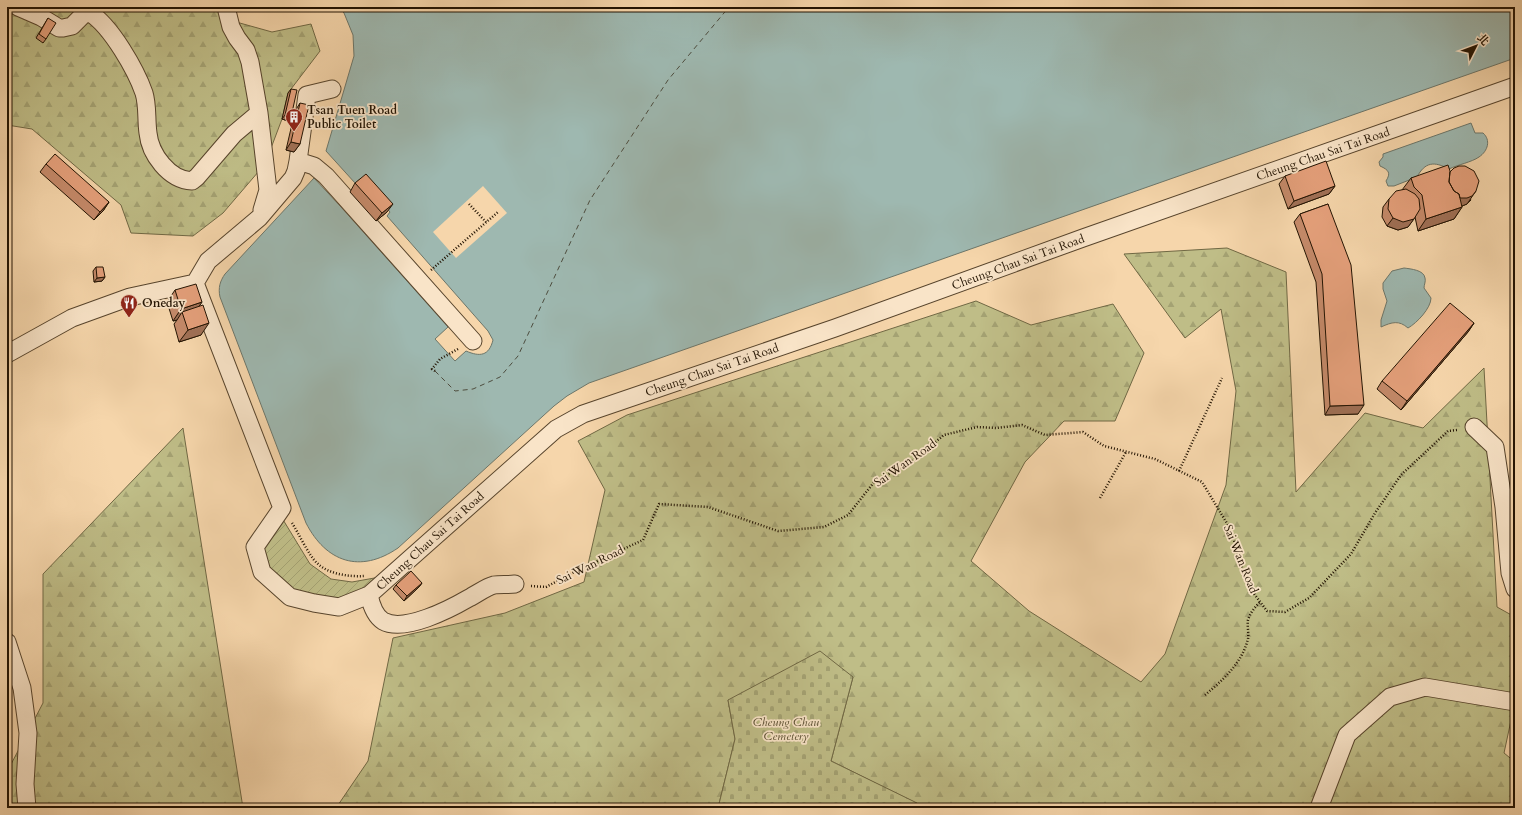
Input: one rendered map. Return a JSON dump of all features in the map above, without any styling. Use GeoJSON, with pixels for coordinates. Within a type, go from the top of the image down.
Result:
{"type":"FeatureCollection","features":[{"type":"Feature","properties":{"kind":"street"},"geometry":{"type":"LineString","coordinates":[[18,7],[41,17],[59,28],[72,26],[84,14],[90,13],[110,32],[129,61],[142,87],[147,106],[148,138],[155,155],[169,171],[184,179],[192,180],[197,178],[234,134],[259,113]]}},
{"type":"Feature","properties":{"kind":"street"},"geometry":{"type":"LineString","coordinates":[[226,7],[233,33],[249,56],[259,113],[268,190],[259,218]]}},
{"type":"Feature","properties":{"kind":"street","name":"Cheung Chau Sai Tai Road"},"geometry":{"type":"LineString","coordinates":[[282,508],[255,547],[262,572],[290,597],[339,607],[369,595],[556,429],[583,414],[834,328],[1075,241],[1515,86]]}},
{"type":"Feature","properties":{"kind":"street"},"geometry":{"type":"LineString","coordinates":[[7,354],[72,318],[130,297],[195,283],[208,261],[259,218],[293,178],[298,160],[306,95],[332,89]]}},
{"type":"Feature","properties":{"kind":"street"},"geometry":{"type":"LineString","coordinates":[[298,160],[314,166],[326,176],[473,341]]}},
{"type":"Feature","properties":{"kind":"street"},"geometry":{"type":"LineString","coordinates":[[195,283],[282,508]]}},
{"type":"Feature","properties":{"kind":"street"},"geometry":{"type":"LineString","coordinates":[[1474,427],[1495,447],[1504,506],[1510,574],[1515,589]]}},
{"type":"Feature","properties":{"kind":"street"},"geometry":{"type":"LineString","coordinates":[[369,595],[372,607],[380,619],[390,624],[397,624],[433,617],[493,585],[515,584]]}},
{"type":"Feature","properties":{"kind":"street"},"geometry":{"type":"LineString","coordinates":[[7,642],[22,688],[28,733],[25,784],[27,808]]}},
{"type":"Feature","properties":{"kind":"street"},"geometry":{"type":"LineString","coordinates":[[1319,808],[1347,735],[1390,697],[1426,687],[1515,702]]}},
{"type":"Feature","properties":{"kind":"path"},"geometry":{"type":"LineString","coordinates":[[469,204],[486,222]]}},
{"type":"Feature","properties":{"kind":"path"},"geometry":{"type":"LineString","coordinates":[[431,271],[498,212]]}},
{"type":"Feature","properties":{"kind":"path"},"geometry":{"type":"LineString","coordinates":[[435,371],[432,369],[440,359],[473,341]]}},
{"type":"Feature","properties":{"kind":"path"},"geometry":{"type":"LineString","coordinates":[[1179,471],[1222,378]]}},
{"type":"Feature","properties":{"kind":"path","name":"Sai Wan Road"},"geometry":{"type":"LineString","coordinates":[[515,584],[546,587],[580,569],[643,540],[659,504],[708,507],[778,531],[824,527],[848,515],[875,481],[907,465],[944,435],[978,427],[996,428],[1022,425],[1045,435],[1083,432],[1104,446],[1155,459],[1202,482],[1232,530],[1241,565],[1252,591],[1267,611],[1285,612],[1310,598],[1351,554],[1375,513],[1401,475],[1448,431],[1474,427]]}},
{"type":"Feature","properties":{"kind":"path"},"geometry":{"type":"LineString","coordinates":[[1100,498],[1126,452]]}},
{"type":"Feature","properties":{"kind":"path"},"geometry":{"type":"LineString","coordinates":[[282,508],[317,563],[331,571],[350,577],[370,576],[396,571]]}},
{"type":"Feature","properties":{"kind":"path"},"geometry":{"type":"LineString","coordinates":[[1205,695],[1219,684],[1241,655],[1248,638],[1248,620],[1254,607],[1260,602]]}},
{"type":"Feature","properties":{"kind":"green space"},"geometry":{"type":"Polygon","coordinates":[[[7,7],[220,7],[229,20],[272,32],[311,24],[320,51],[288,93],[282,119],[265,164],[223,213],[193,236],[131,233],[121,205],[32,129],[7,125],[7,7]]]}},
{"type":"Feature","properties":{"kind":"green space"},"geometry":{"type":"Polygon","coordinates":[[[1227,248],[1286,272],[1296,492],[1365,413],[1423,428],[1484,368],[1497,607],[1515,617],[1515,711],[1513,711],[1504,753],[1515,762],[1515,808],[914,808],[916,803],[831,761],[853,677],[728,700],[735,739],[718,808],[336,808],[368,761],[393,638],[505,613],[584,582],[605,490],[578,441],[627,415],[976,301],[1031,325],[1113,304],[1144,353],[1115,421],[1064,421],[1025,462],[971,561],[1029,611],[1141,682],[1165,654],[1226,485],[1236,391],[1221,309],[1185,338],[1124,254],[1227,248]]]}},
{"type":"Feature","properties":{"kind":"green space"},"geometry":{"type":"Polygon","coordinates":[[[183,428],[243,808],[7,808],[7,772],[43,703],[43,574],[183,428]]]}},
{"type":"Feature","properties":{"kind":"green space"},"geometry":{"type":"Polygon","coordinates":[[[282,518],[310,564],[331,579],[352,582],[380,577],[368,589],[347,598],[325,598],[291,589],[268,571],[263,548],[282,518]]]}},
{"type":"Feature","properties":{"kind":"green space","name":"Cheung Chau Cemetery"},"geometry":{"type":"Polygon","coordinates":[[[820,651],[853,677],[831,761],[917,803],[915,808],[718,808],[735,739],[728,700],[820,651]]]}},
{"type":"Feature","properties":{"kind":"water"},"geometry":{"type":"Polygon","coordinates":[[[339,7],[1515,7],[1515,58],[589,383],[567,396],[554,406],[398,548],[384,556],[370,561],[357,562],[345,560],[334,555],[323,547],[306,523],[220,297],[219,288],[223,277],[314,178],[448,327],[435,339],[455,361],[466,351],[476,354],[483,354],[489,349],[493,340],[488,331],[387,216],[390,212],[360,179],[355,183],[326,151],[354,56],[353,35],[344,13],[339,7]]]}},
{"type":"Feature","properties":{"kind":"water"},"geometry":{"type":"Polygon","coordinates":[[[1471,123],[1475,133],[1483,133],[1487,139],[1488,142],[1486,149],[1482,155],[1449,169],[1444,166],[1430,164],[1423,168],[1417,177],[1394,186],[1388,186],[1386,181],[1389,174],[1380,166],[1379,162],[1383,157],[1383,154],[1471,123]]]}},
{"type":"Feature","properties":{"kind":"water"},"geometry":{"type":"Polygon","coordinates":[[[1404,268],[1417,270],[1424,275],[1424,288],[1431,298],[1429,306],[1423,315],[1408,328],[1405,325],[1398,323],[1381,327],[1381,320],[1387,301],[1383,289],[1383,283],[1392,271],[1404,268]]]}},
{"type":"Feature","properties":{"kind":"pier"},"geometry":{"type":"Polygon","coordinates":[[[483,186],[507,213],[456,258],[433,232],[483,186]]]}},
{"type":"Feature","properties":{"kind":"building"},"geometry":{"type":"Polygon","coordinates":[[[48,18],[56,23],[46,39],[39,34],[48,18]]]}},
{"type":"Feature","properties":{"kind":"building"},"geometry":{"type":"Polygon","coordinates":[[[291,89],[297,90],[291,117],[285,115],[291,89]]]}},
{"type":"Feature","properties":{"kind":"building"},"geometry":{"type":"Polygon","coordinates":[[[300,103],[309,105],[300,144],[291,142],[300,103]]]}},
{"type":"Feature","properties":{"kind":"building"},"geometry":{"type":"Polygon","coordinates":[[[55,154],[109,202],[100,212],[46,164],[55,154]]]}},
{"type":"Feature","properties":{"kind":"building"},"geometry":{"type":"Polygon","coordinates":[[[1326,161],[1335,186],[1294,201],[1285,176],[1326,161]]]}},
{"type":"Feature","properties":{"kind":"building"},"geometry":{"type":"Polygon","coordinates":[[[1448,165],[1450,171],[1449,182],[1454,191],[1459,194],[1462,207],[1426,219],[1422,195],[1414,187],[1411,178],[1448,165]]]}},
{"type":"Feature","properties":{"kind":"building"},"geometry":{"type":"Polygon","coordinates":[[[1459,166],[1465,166],[1474,171],[1479,181],[1476,191],[1472,196],[1467,198],[1460,198],[1459,194],[1454,191],[1449,182],[1450,172],[1459,166]]]}},
{"type":"Feature","properties":{"kind":"building"},"geometry":{"type":"Polygon","coordinates":[[[366,174],[393,204],[382,213],[355,183],[366,174]]]}},
{"type":"Feature","properties":{"kind":"building"},"geometry":{"type":"Polygon","coordinates":[[[1406,189],[1415,194],[1419,199],[1420,209],[1414,219],[1403,222],[1393,218],[1388,209],[1389,199],[1396,191],[1406,189]]]}},
{"type":"Feature","properties":{"kind":"building"},"geometry":{"type":"Polygon","coordinates":[[[1328,204],[1351,265],[1364,405],[1330,406],[1322,274],[1300,214],[1328,204]]]}},
{"type":"Feature","properties":{"kind":"building"},"geometry":{"type":"Polygon","coordinates":[[[96,267],[103,267],[105,277],[97,278],[96,267]]]}},
{"type":"Feature","properties":{"kind":"building"},"geometry":{"type":"Polygon","coordinates":[[[196,284],[202,302],[181,309],[175,290],[196,284]]]}},
{"type":"Feature","properties":{"kind":"building"},"geometry":{"type":"Polygon","coordinates":[[[1450,303],[1474,323],[1407,401],[1382,381],[1450,303]]]}},
{"type":"Feature","properties":{"kind":"building"},"geometry":{"type":"Polygon","coordinates":[[[203,305],[209,323],[188,330],[182,312],[203,305]]]}},
{"type":"Feature","properties":{"kind":"building"},"geometry":{"type":"Polygon","coordinates":[[[411,571],[422,583],[407,596],[396,585],[411,571]]]}},
{"type":"Feature","properties":{"kind":"ferry route"},"geometry":{"type":"LineString","coordinates":[[435,371],[455,391],[473,389],[500,377],[518,356],[590,200],[668,80],[729,7]]}},
{"type":"Feature","properties":{"kind":"place","name":"Tsan Tuen Road Public Toilet"},"geometry":{"type":"Point","coordinates":[294,132]}},
{"type":"Feature","properties":{"kind":"place","name":"Oneday"},"geometry":{"type":"Point","coordinates":[129,318]}}]}
